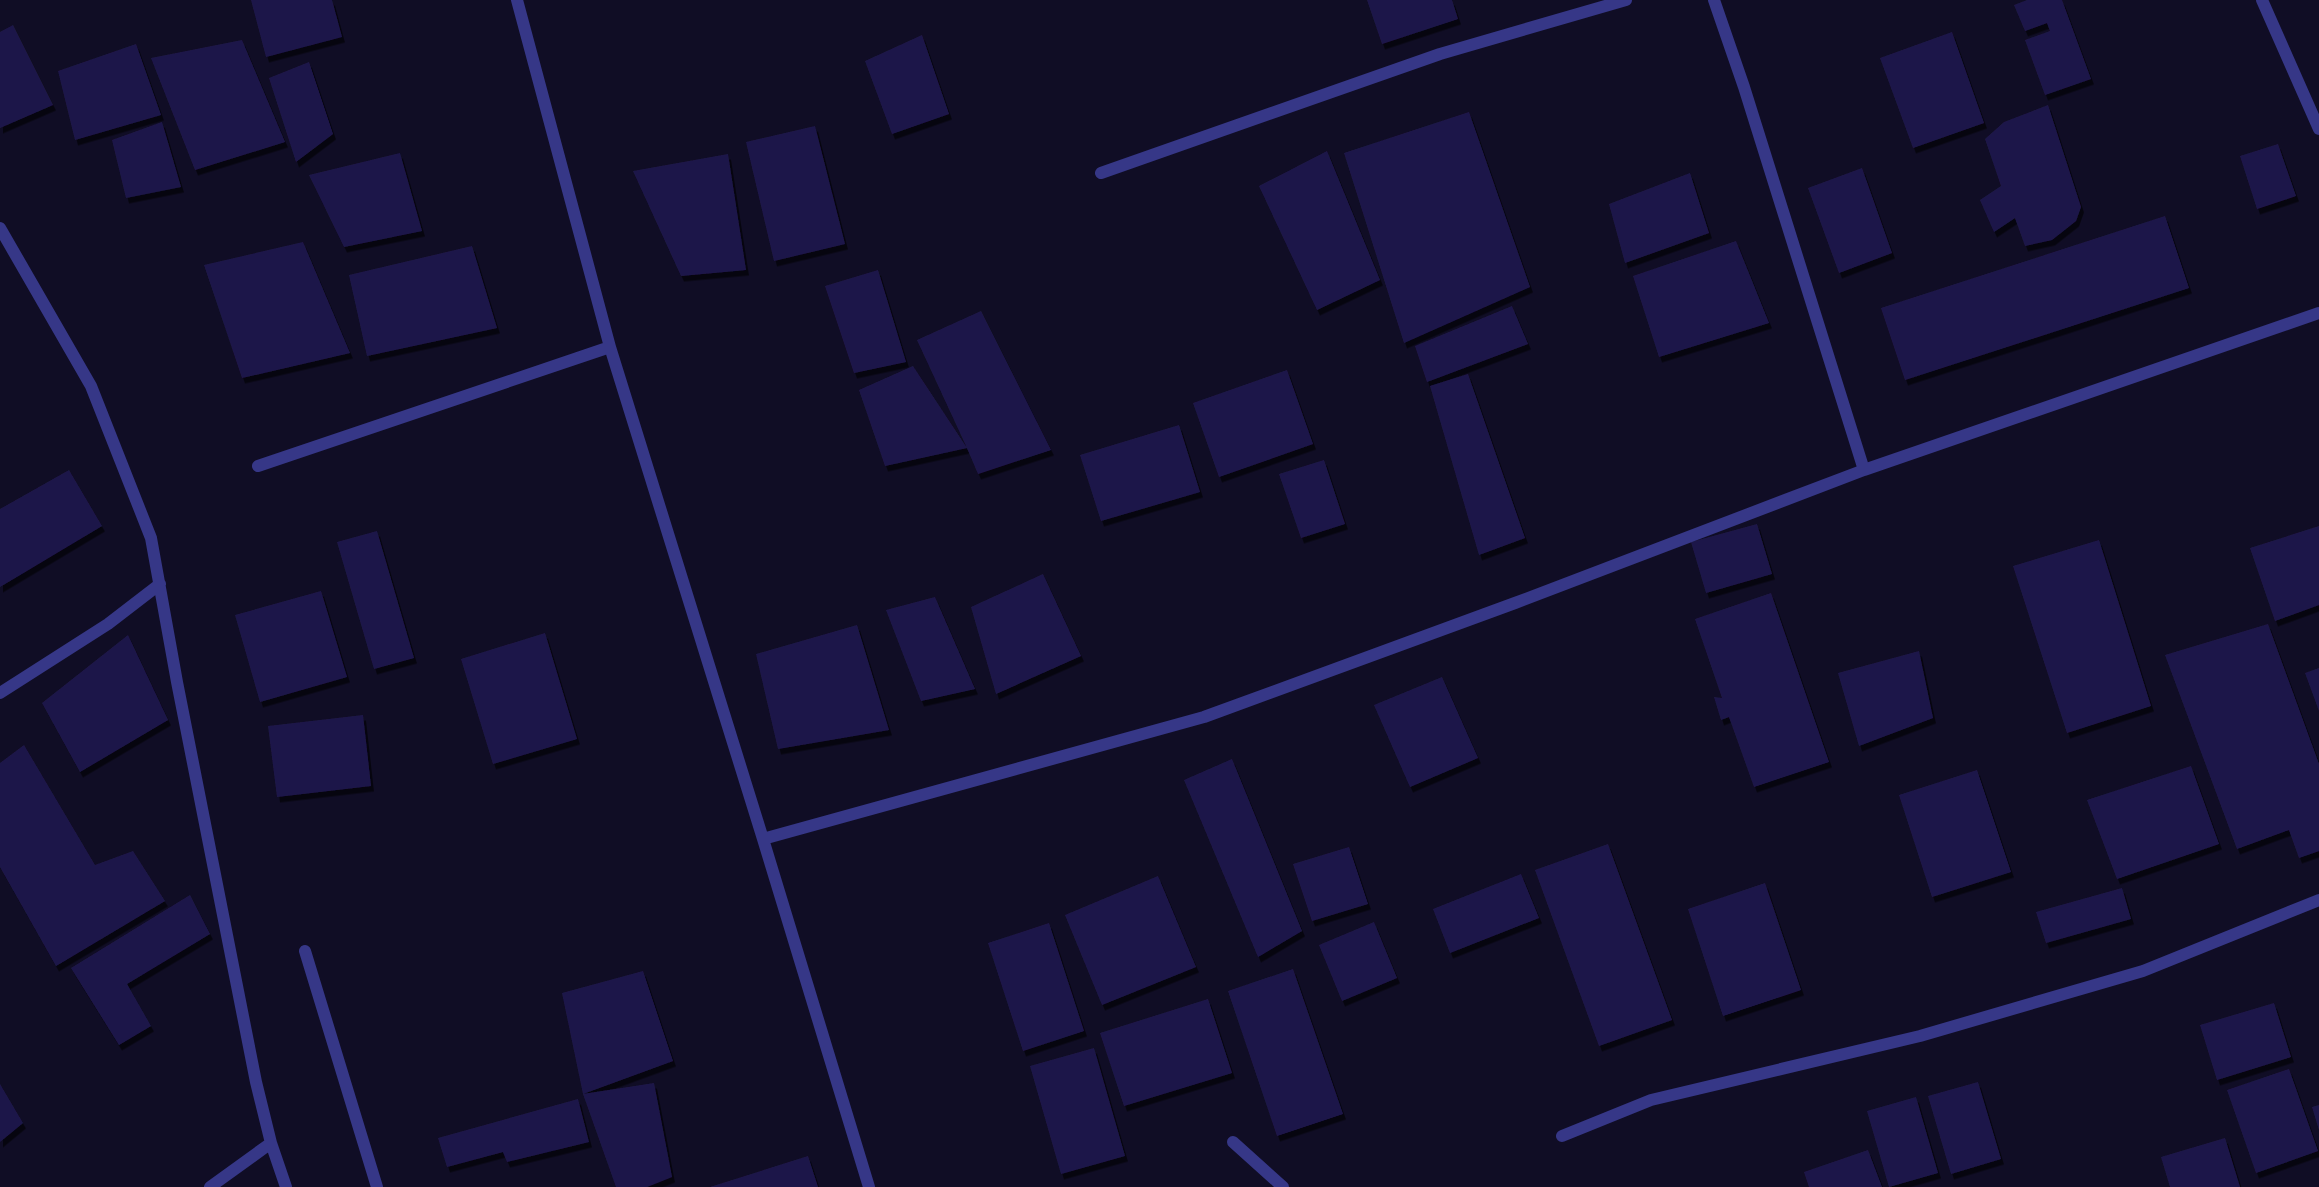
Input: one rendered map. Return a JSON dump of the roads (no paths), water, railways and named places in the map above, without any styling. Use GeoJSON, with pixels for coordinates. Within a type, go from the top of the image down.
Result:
{"type":"FeatureCollection","features":[{"type":"Feature","properties":{"kind":"street"},"geometry":{"type":"LineString","coordinates":[[518,0],[610,347],[764,839],[869,1187]]}},
{"type":"Feature","properties":{"kind":"street"},"geometry":{"type":"LineString","coordinates":[[1101,173],[1440,54],[1626,0]]}},
{"type":"Feature","properties":{"kind":"street"},"geometry":{"type":"LineString","coordinates":[[1714,0],[1747,96],[1864,470]]}},
{"type":"Feature","properties":{"kind":"street"},"geometry":{"type":"LineString","coordinates":[[2262,0],[2319,129]]}},
{"type":"Feature","properties":{"kind":"street"},"geometry":{"type":"LineString","coordinates":[[0,228],[91,386],[151,538],[253,1063],[271,1143],[286,1187]]}},
{"type":"Feature","properties":{"kind":"street"},"geometry":{"type":"LineString","coordinates":[[764,839],[1204,717],[1515,603],[1864,470],[2319,313]]}},
{"type":"Feature","properties":{"kind":"street"},"geometry":{"type":"LineString","coordinates":[[258,466],[610,347]]}},
{"type":"Feature","properties":{"kind":"street"},"geometry":{"type":"LineString","coordinates":[[0,693],[108,624],[160,584]]}},
{"type":"Feature","properties":{"kind":"street"},"geometry":{"type":"LineString","coordinates":[[1562,1136],[1651,1100],[1920,1036],[2143,970],[2319,900]]}},
{"type":"Feature","properties":{"kind":"street"},"geometry":{"type":"LineString","coordinates":[[305,951],[377,1187]]}},
{"type":"Feature","properties":{"kind":"street"},"geometry":{"type":"LineString","coordinates":[[1233,1142],[1283,1187]]}},
{"type":"Feature","properties":{"kind":"street"},"geometry":{"type":"LineString","coordinates":[[210,1187],[271,1143]]}}]}
